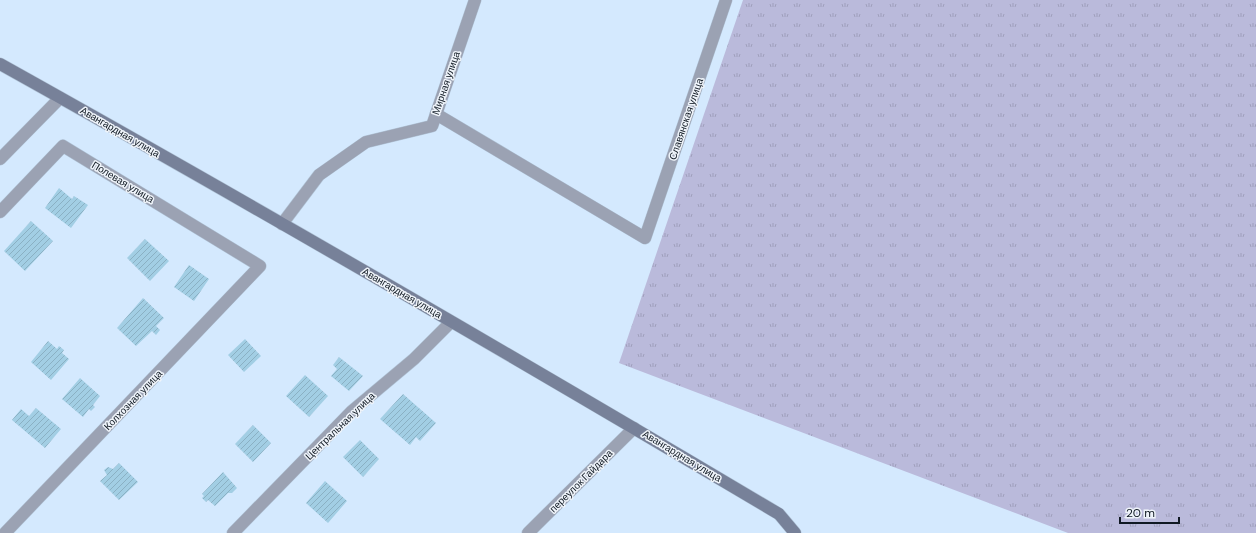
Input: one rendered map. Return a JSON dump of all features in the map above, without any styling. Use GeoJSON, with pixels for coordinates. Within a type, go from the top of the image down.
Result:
{"type":"FeatureCollection","features":[{"type":"Feature","properties":{"kind":"main road","name":"Авангардная улица"},"geometry":{"type":"LineString","coordinates":[[0,64],[282,224],[634,428],[779,514],[795,533]]}},
{"type":"Feature","properties":{"kind":"street","name":"Мирная улица"},"geometry":{"type":"LineString","coordinates":[[282,224],[319,175],[366,142],[432,126],[475,0]]}},
{"type":"Feature","properties":{"kind":"street","name":"Славянская улица"},"geometry":{"type":"LineString","coordinates":[[436,114],[645,238],[726,0]]}},
{"type":"Feature","properties":{"kind":"street"},"geometry":{"type":"LineString","coordinates":[[0,159],[60,98]]}},
{"type":"Feature","properties":{"kind":"street","name":"Полевая улица"},"geometry":{"type":"LineString","coordinates":[[0,212],[63,146],[260,266]]}},
{"type":"Feature","properties":{"kind":"street","name":"Колхозная улица"},"geometry":{"type":"LineString","coordinates":[[5,533],[260,266]]}},
{"type":"Feature","properties":{"kind":"street","name":"Центральная улица"},"geometry":{"type":"LineString","coordinates":[[233,533],[352,412],[414,359],[451,322]]}},
{"type":"Feature","properties":{"kind":"street","name":"переулок Гайдара"},"geometry":{"type":"LineString","coordinates":[[528,533],[634,428]]}},
{"type":"Feature","properties":{"kind":"green space"},"geometry":{"type":"Polygon","coordinates":[[[743,0],[1256,0],[1256,533],[1068,533],[619,363],[743,0]]]}},
{"type":"Feature","properties":{"kind":"building"},"geometry":{"type":"Polygon","coordinates":[[[59,188],[72,199],[74,196],[88,205],[71,228],[45,208],[59,188]]]}},
{"type":"Feature","properties":{"kind":"building"},"geometry":{"type":"Polygon","coordinates":[[[31,221],[53,241],[25,271],[4,251],[31,221]]]}},
{"type":"Feature","properties":{"kind":"building"},"geometry":{"type":"Polygon","coordinates":[[[145,239],[169,261],[150,281],[127,258],[145,239]]]}},
{"type":"Feature","properties":{"kind":"building"},"geometry":{"type":"Polygon","coordinates":[[[189,265],[209,279],[194,301],[174,287],[189,265]]]}},
{"type":"Feature","properties":{"kind":"building"},"geometry":{"type":"Polygon","coordinates":[[[143,298],[164,318],[156,326],[160,330],[156,335],[152,331],[136,346],[117,328],[143,298]]]}},
{"type":"Feature","properties":{"kind":"building"},"geometry":{"type":"Polygon","coordinates":[[[245,339],[261,356],[244,372],[228,355],[245,339]]]}},
{"type":"Feature","properties":{"kind":"building"},"geometry":{"type":"Polygon","coordinates":[[[48,341],[57,349],[59,346],[64,350],[62,353],[69,359],[51,380],[31,362],[48,341]]]}},
{"type":"Feature","properties":{"kind":"building"},"geometry":{"type":"Polygon","coordinates":[[[339,357],[363,376],[349,391],[331,376],[337,369],[333,365],[339,357]]]}},
{"type":"Feature","properties":{"kind":"building"},"geometry":{"type":"Polygon","coordinates":[[[305,375],[328,396],[309,417],[286,396],[305,375]]]}},
{"type":"Feature","properties":{"kind":"building"},"geometry":{"type":"Polygon","coordinates":[[[80,378],[100,396],[93,405],[95,407],[91,411],[89,409],[83,417],[62,399],[80,378]]]}},
{"type":"Feature","properties":{"kind":"building"},"geometry":{"type":"Polygon","coordinates":[[[403,394],[436,423],[420,441],[416,437],[410,445],[380,419],[403,394]]]}},
{"type":"Feature","properties":{"kind":"building"},"geometry":{"type":"Polygon","coordinates":[[[36,408],[61,429],[45,448],[12,420],[21,409],[29,416],[36,408]]]}},
{"type":"Feature","properties":{"kind":"building"},"geometry":{"type":"Polygon","coordinates":[[[253,425],[271,443],[253,462],[235,444],[253,425]]]}},
{"type":"Feature","properties":{"kind":"building"},"geometry":{"type":"Polygon","coordinates":[[[360,440],[379,459],[363,477],[343,457],[360,440]]]}},
{"type":"Feature","properties":{"kind":"building"},"geometry":{"type":"Polygon","coordinates":[[[119,463],[138,482],[119,500],[100,481],[107,475],[104,470],[108,467],[113,469],[119,463]]]}},
{"type":"Feature","properties":{"kind":"building"},"geometry":{"type":"Polygon","coordinates":[[[223,472],[237,488],[232,493],[228,493],[215,506],[208,500],[206,502],[202,498],[204,496],[202,494],[223,472]]]}},
{"type":"Feature","properties":{"kind":"building"},"geometry":{"type":"Polygon","coordinates":[[[325,481],[347,501],[328,523],[306,503],[325,481]]]}}]}
